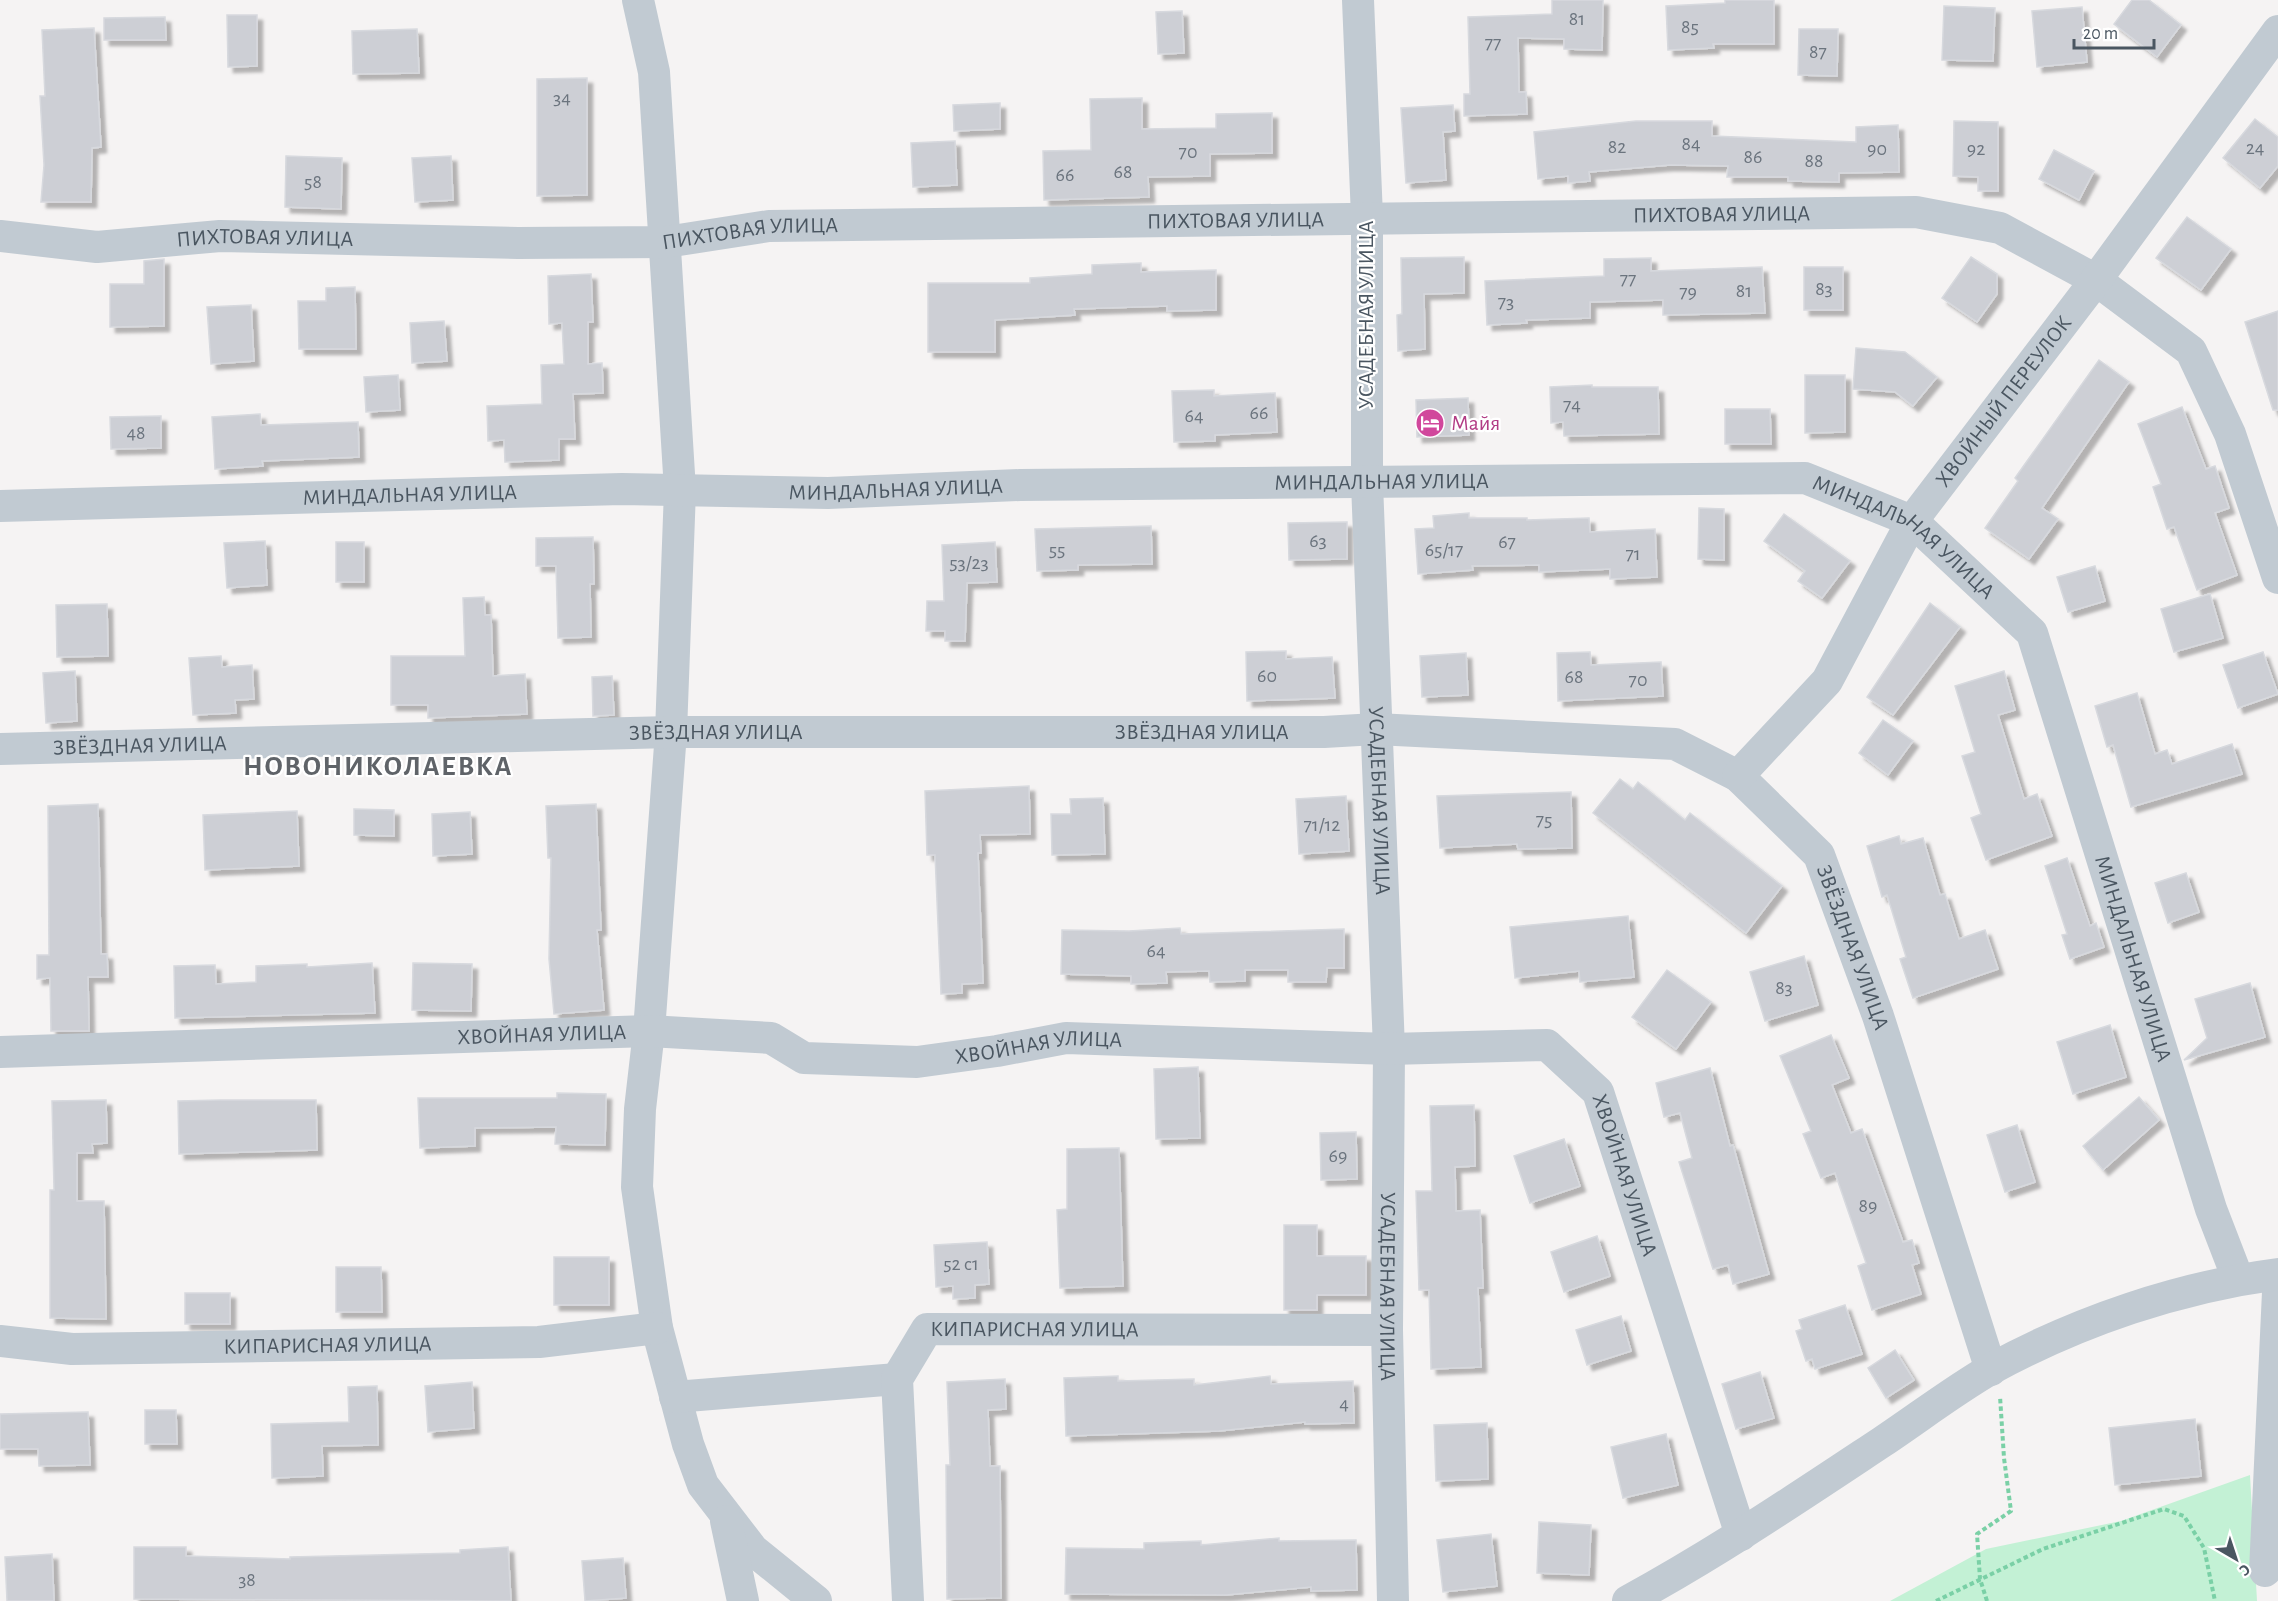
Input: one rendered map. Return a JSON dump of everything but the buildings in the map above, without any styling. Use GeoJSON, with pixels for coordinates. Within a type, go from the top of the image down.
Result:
{"type":"FeatureCollection","features":[{"type":"Feature","properties":{"kind":"street"},"geometry":{"type":"LineString","coordinates":[[638,0],[654,72],[680,490],[671,732],[649,1031],[640,1109],[637,1187],[657,1328],[675,1396],[703,1485],[725,1518],[753,1550],[816,1601]]}},
{"type":"Feature","properties":{"kind":"street","name":"УСАДЕБНАЯ УЛИЦА"},"geometry":{"type":"LineString","coordinates":[[1358,0],[1367,217],[1366,483],[1389,1048],[1387,1330],[1393,1601]]}},
{"type":"Feature","properties":{"kind":"street","name":"ХВОЙНЫЙ ПЕРЕУЛОК"},"geometry":{"type":"LineString","coordinates":[[1738,776],[1827,681],[1912,521],[2096,280],[2278,31]]}},
{"type":"Feature","properties":{"kind":"street","name":"ПИХТОВАЯ УЛИЦА"},"geometry":{"type":"LineString","coordinates":[[0,236],[97,247],[220,236],[518,243],[666,242],[769,226],[1916,212],[2000,228],[2096,280],[2191,351],[2230,434],[2278,578]]}},
{"type":"Feature","properties":{"kind":"street","name":"МИНДАЛЬНАЯ УЛИЦА"},"geometry":{"type":"LineString","coordinates":[[0,506],[622,489],[828,493],[1020,485],[1805,478],[1912,521],[2032,633],[2208,1198],[2238,1279]]}},
{"type":"Feature","properties":{"kind":"street","name":"ЗВЁЗДНАЯ УЛИЦА"},"geometry":{"type":"LineString","coordinates":[[0,749],[671,732],[1324,732],[1376,729],[1675,744],[1738,776],[1819,855],[1878,1016],[1990,1370]]}},
{"type":"Feature","properties":{"kind":"street","name":"ХВОЙНАЯ УЛИЦА"},"geometry":{"type":"LineString","coordinates":[[0,1052],[649,1031],[771,1038],[804,1058],[917,1062],[997,1051],[1066,1038],[1389,1048],[1547,1045],[1598,1092],[1741,1535]]}},
{"type":"Feature","properties":{"kind":"street"},"geometry":{"type":"LineString","coordinates":[[1628,1601],[1741,1535],[1990,1370],[2074,1329],[2156,1301],[2238,1279],[2278,1274]]}},
{"type":"Feature","properties":{"kind":"street"},"geometry":{"type":"LineString","coordinates":[[2265,1571],[2278,1292]]}},
{"type":"Feature","properties":{"kind":"street","name":"КИПАРИСНАЯ УЛИЦА"},"geometry":{"type":"LineString","coordinates":[[0,1341],[72,1349],[538,1342],[657,1328]]}},
{"type":"Feature","properties":{"kind":"street","name":"КИПАРИСНАЯ УЛИЦА"},"geometry":{"type":"LineString","coordinates":[[897,1379],[927,1329],[1387,1330]]}},
{"type":"Feature","properties":{"kind":"street"},"geometry":{"type":"LineString","coordinates":[[675,1396],[897,1379],[908,1601]]}},
{"type":"Feature","properties":{"kind":"street"},"geometry":{"type":"LineString","coordinates":[[725,1518],[743,1601]]}},
{"type":"Feature","properties":{"kind":"path"},"geometry":{"type":"LineString","coordinates":[[1987,1601],[1980,1579],[1977,1534],[2011,1511],[2004,1458],[2002,1400],[1990,1370]]}},
{"type":"Feature","properties":{"kind":"path"},"geometry":{"type":"LineString","coordinates":[[1936,1601],[2043,1549],[2164,1509],[2184,1516],[2204,1548],[2215,1601]]}},
{"type":"Feature","properties":{"kind":"green space"},"geometry":{"type":"Polygon","coordinates":[[[2250,1475],[2257,1601],[1890,1601],[1986,1549],[2121,1521],[2250,1475]]]}},
{"type":"Feature","properties":{"kind":"place","name":"Майя"},"geometry":{"type":"Point","coordinates":[1430,423]}},
{"type":"Feature","properties":{"kind":"district","name":"НОВОНИКОЛАЕВКА"},"geometry":{"type":"Point","coordinates":[378,767]}}]}
